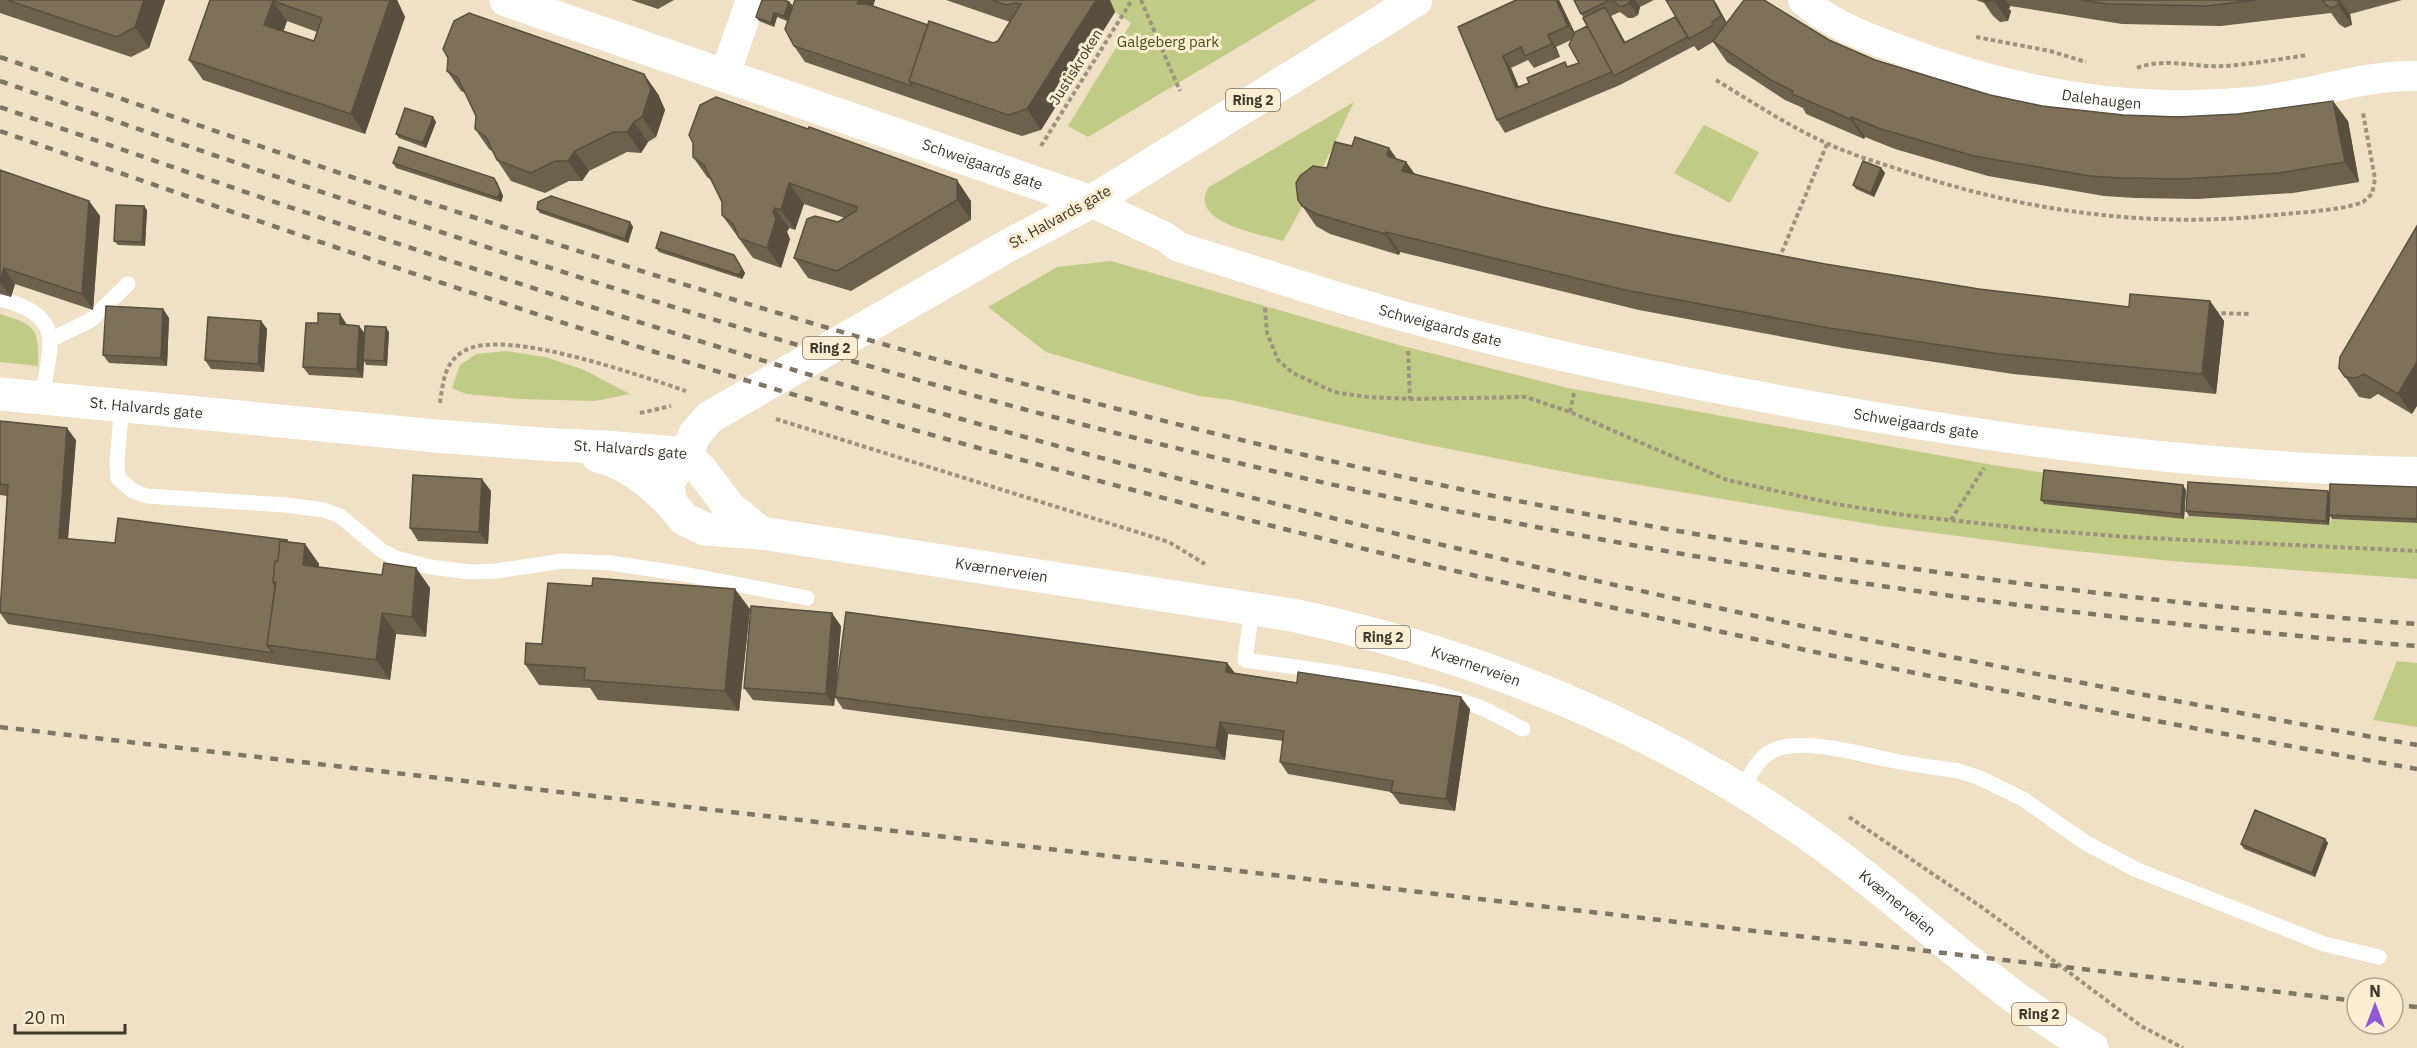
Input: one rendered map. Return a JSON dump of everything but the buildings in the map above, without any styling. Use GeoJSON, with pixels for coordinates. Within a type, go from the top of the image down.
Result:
{"type":"FeatureCollection","features":[{"type":"Feature","properties":{"kind":"main road","name":"Schweigaards gate"},"geometry":{"type":"LineString","coordinates":[[506,0],[1091,202]]}},
{"type":"Feature","properties":{"kind":"main road","name":"St. Halvards gate"},"geometry":{"type":"LineString","coordinates":[[0,394],[254,419],[686,454],[695,434],[723,410],[1009,245],[1091,202],[1416,0]]}},
{"type":"Feature","properties":{"kind":"main road","name":"Kværnerveien"},"geometry":{"type":"LineString","coordinates":[[555,445],[608,459],[645,477],[684,519],[705,529],[760,533],[1252,608],[1343,626],[1437,652],[1501,674],[1610,719],[1693,762],[1742,792],[1819,842],[2018,999],[2070,1036],[2092,1048]]}},
{"type":"Feature","properties":{"kind":"main road","name":"Ring 2"},"geometry":{"type":"LineString","coordinates":[[670,502],[668,482],[686,454]]}},
{"type":"Feature","properties":{"kind":"main road"},"geometry":{"type":"LineString","coordinates":[[686,454],[729,507],[760,533]]}},
{"type":"Feature","properties":{"kind":"street"},"geometry":{"type":"LineString","coordinates":[[724,77],[751,0]]}},
{"type":"Feature","properties":{"kind":"street","name":"Dalehaugen"},"geometry":{"type":"LineString","coordinates":[[1803,0],[1818,11],[1866,37],[1915,56],[1986,79],[2086,99],[2129,104],[2213,105],[2253,102],[2390,77],[2417,76]]}},
{"type":"Feature","properties":{"kind":"street","name":"Schweigaards gate"},"geometry":{"type":"LineString","coordinates":[[1091,202],[1165,237],[1179,247],[1407,317],[1663,379],[1944,429],[2075,448],[2255,465],[2417,472]]}},
{"type":"Feature","properties":{"kind":"lane"},"geometry":{"type":"LineString","coordinates":[[52,339],[91,320],[128,284]]}},
{"type":"Feature","properties":{"kind":"lane"},"geometry":{"type":"LineString","coordinates":[[0,299],[24,308],[47,323],[52,339],[42,398]]}},
{"type":"Feature","properties":{"kind":"lane"},"geometry":{"type":"LineString","coordinates":[[122,405],[117,460],[118,477],[133,492],[147,496],[324,510],[340,516],[381,550],[396,558],[430,567],[470,572],[496,571],[563,561],[611,562],[807,598]]}},
{"type":"Feature","properties":{"kind":"lane"},"geometry":{"type":"LineString","coordinates":[[1252,608],[1245,660],[1377,679],[1477,706],[1523,729]]}},
{"type":"Feature","properties":{"kind":"lane"},"geometry":{"type":"LineString","coordinates":[[1742,792],[1763,756],[1778,748],[1789,746],[1830,748],[1959,771],[1980,778],[2023,799],[2086,843],[2137,870],[2324,944],[2379,957]]}},
{"type":"Feature","properties":{"kind":"path","name":"Justiskroken"},"geometry":{"type":"LineString","coordinates":[[1041,146],[1132,0]]}},
{"type":"Feature","properties":{"kind":"path"},"geometry":{"type":"LineString","coordinates":[[1141,0],[1180,91]]}},
{"type":"Feature","properties":{"kind":"path"},"geometry":{"type":"LineString","coordinates":[[1971,36],[2050,51],[2082,60],[2090,65]]}},
{"type":"Feature","properties":{"kind":"path"},"geometry":{"type":"LineString","coordinates":[[2133,70],[2148,64],[2227,66],[2315,54]]}},
{"type":"Feature","properties":{"kind":"path"},"geometry":{"type":"LineString","coordinates":[[1716,80],[1776,117],[1827,144],[1938,182],[1986,196],[2038,207],[2149,219],[2244,218],[2358,204],[2367,199],[2374,190],[2375,179],[2363,112]]}},
{"type":"Feature","properties":{"kind":"path"},"geometry":{"type":"LineString","coordinates":[[1789,264],[1778,262],[1827,144]]}},
{"type":"Feature","properties":{"kind":"path"},"geometry":{"type":"LineString","coordinates":[[1264,298],[1267,333],[1278,360],[1293,373],[1334,392],[1368,397],[1410,399],[1526,397],[1570,412],[1727,480],[1836,504],[2039,530],[2417,551]]}},
{"type":"Feature","properties":{"kind":"path"},"geometry":{"type":"LineString","coordinates":[[2205,312],[2250,314]]}},
{"type":"Feature","properties":{"kind":"path"},"geometry":{"type":"LineString","coordinates":[[1407,317],[1410,399]]}},
{"type":"Feature","properties":{"kind":"path"},"geometry":{"type":"LineString","coordinates":[[438,411],[448,365],[463,351],[484,343],[537,348],[645,377],[695,394]]}},
{"type":"Feature","properties":{"kind":"path"},"geometry":{"type":"LineString","coordinates":[[773,418],[1169,543],[1207,566]]}},
{"type":"Feature","properties":{"kind":"path"},"geometry":{"type":"LineString","coordinates":[[1841,813],[1862,824],[1983,908],[2141,1026],[2183,1048]]}},
{"type":"Feature","properties":{"kind":"green space","name":"Galgeberg park"},"geometry":{"type":"Polygon","coordinates":[[[1110,0],[1317,0],[1088,137],[1068,126],[1131,23],[1115,12],[1110,0]]]}},
{"type":"Feature","properties":{"kind":"green space"},"geometry":{"type":"Polygon","coordinates":[[[1354,102],[1314,186],[1283,241],[1229,225],[1208,210],[1205,199],[1209,187],[1354,102]]]}},
{"type":"Feature","properties":{"kind":"green space"},"geometry":{"type":"Polygon","coordinates":[[[1704,125],[1759,152],[1730,203],[1674,173],[1704,125]]]}},
{"type":"Feature","properties":{"kind":"green space"},"geometry":{"type":"Polygon","coordinates":[[[1111,261],[1399,345],[1568,388],[2046,473],[2184,519],[2189,516],[2329,525],[2332,519],[2417,523],[2417,579],[2171,561],[2057,549],[1881,526],[1575,474],[1424,444],[1231,400],[1199,396],[1127,376],[1046,352],[988,307],[1057,267],[1111,261]]]}},
{"type":"Feature","properties":{"kind":"green space"},"geometry":{"type":"Polygon","coordinates":[[[0,314],[21,321],[33,330],[38,343],[38,366],[0,362],[0,314]]]}},
{"type":"Feature","properties":{"kind":"green space"},"geometry":{"type":"Polygon","coordinates":[[[506,351],[545,357],[582,369],[630,394],[595,401],[520,399],[466,394],[452,388],[460,365],[476,354],[506,351]]]}},
{"type":"Feature","properties":{"kind":"green space"},"geometry":{"type":"Polygon","coordinates":[[[2397,661],[2417,663],[2417,727],[2373,720],[2397,661]]]}},
{"type":"Feature","properties":{"kind":"railway"},"geometry":{"type":"LineString","coordinates":[[0,57],[413,197],[690,286],[969,369],[1270,447],[1595,516],[1759,545],[2088,592],[2253,610],[2417,624]]}},
{"type":"Feature","properties":{"kind":"railway"},"geometry":{"type":"LineString","coordinates":[[0,81],[248,167],[623,291],[874,367],[1175,448],[1526,525],[1703,558],[1881,586],[2059,610],[2238,630],[2417,646]]}},
{"type":"Feature","properties":{"kind":"railway"},"geometry":{"type":"LineString","coordinates":[[0,107],[370,234],[618,315],[868,392],[1169,476],[1523,564],[1701,604],[2058,678],[2417,745]]}},
{"type":"Feature","properties":{"kind":"railway"},"geometry":{"type":"LineString","coordinates":[[0,131],[370,259],[618,340],[868,417],[1169,499],[1523,587],[1880,666],[2058,702],[2417,769]]}},
{"type":"Feature","properties":{"kind":"railway"},"geometry":{"type":"LineString","coordinates":[[0,727],[2345,1000]]}},
{"type":"Feature","properties":{"kind":"railway"},"geometry":{"type":"LineString","coordinates":[[2405,1006],[2417,1007]]}}]}
